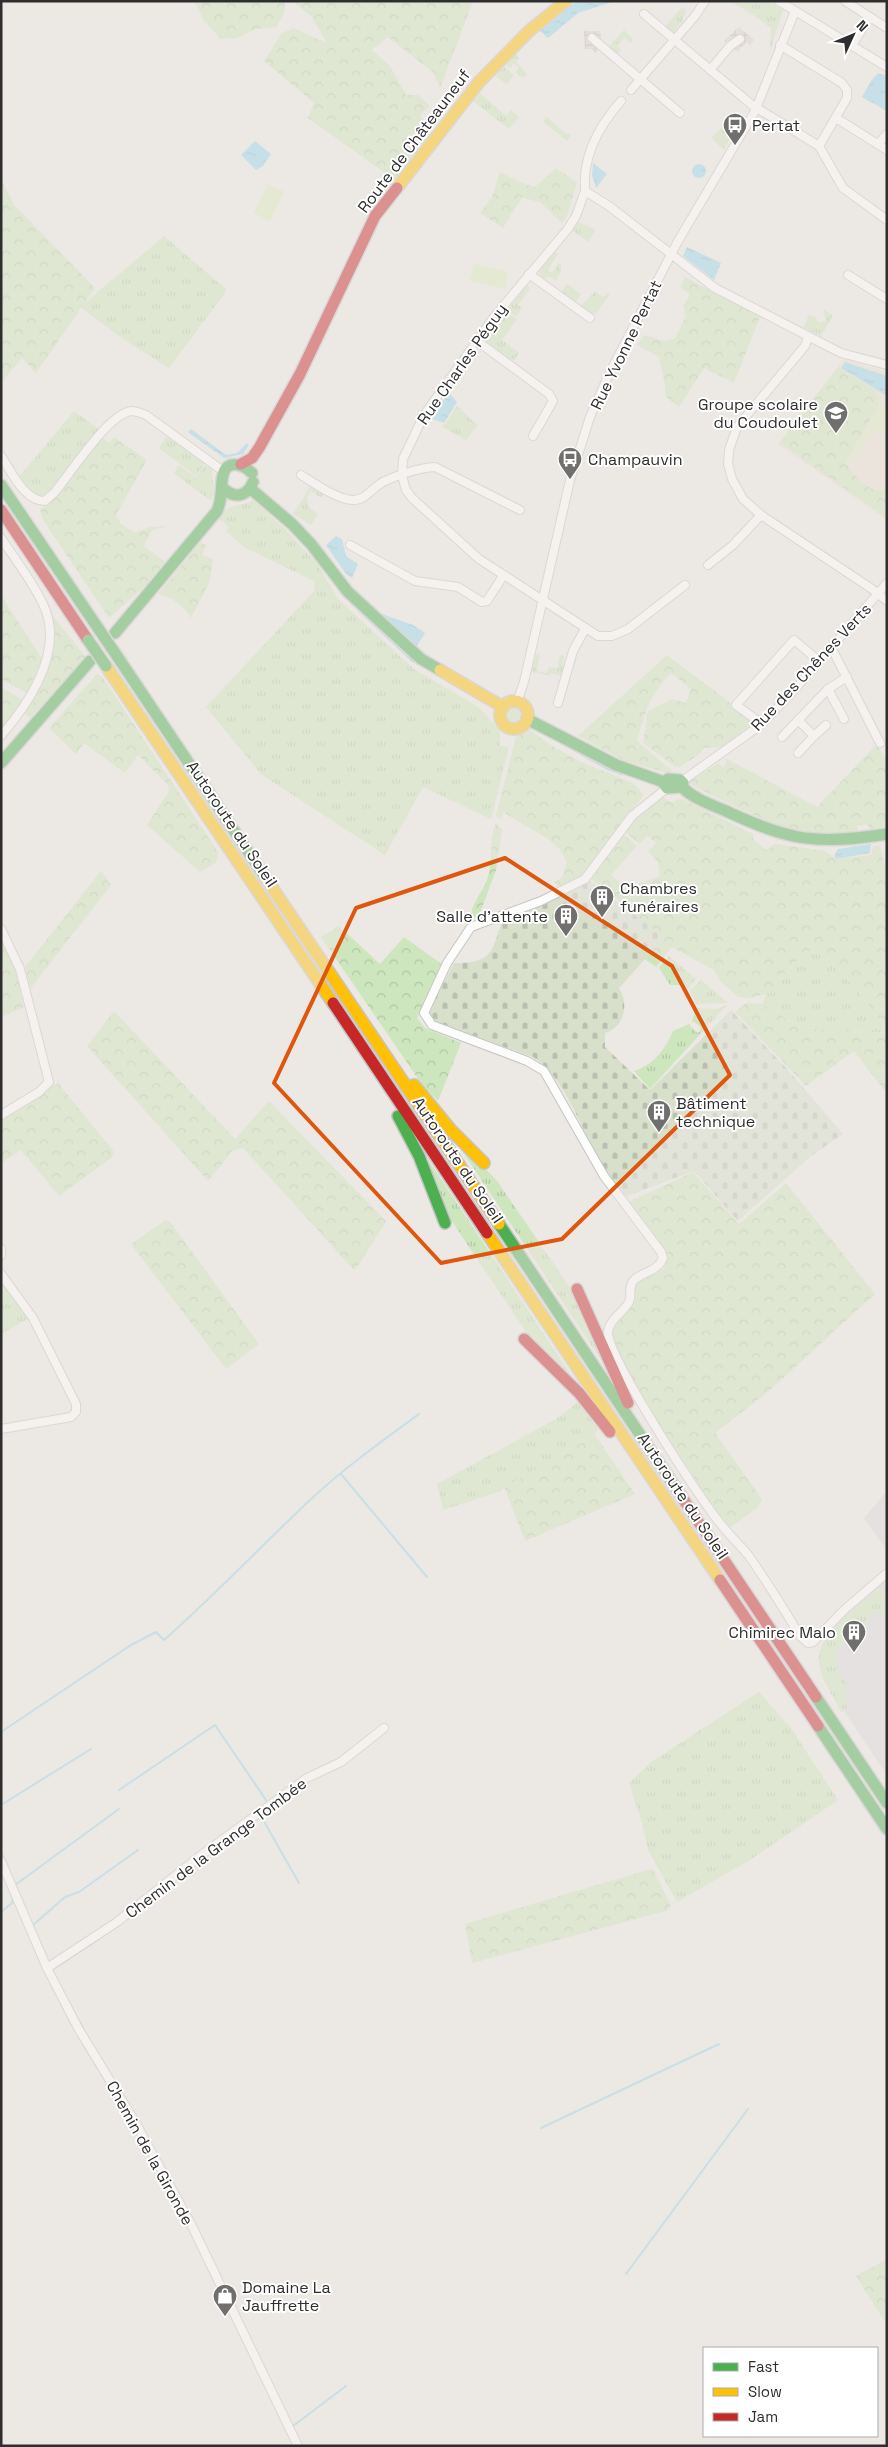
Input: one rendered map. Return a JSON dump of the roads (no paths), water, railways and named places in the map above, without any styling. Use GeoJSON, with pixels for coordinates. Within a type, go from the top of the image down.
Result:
{"type":"FeatureCollection","features":[{"type":"Feature","properties":{"kind":"main road","name":"Route de Châteauneuf"},"geometry":{"type":"LineString","coordinates":[[251,489],[253,481],[252,458],[300,374],[375,216],[478,82],[530,30],[566,1]]}},
{"type":"Feature","properties":{"kind":"main road"},"geometry":{"type":"LineString","coordinates":[[218,511],[223,488],[221,477],[224,471],[231,465],[241,464],[252,458]]}},
{"type":"Feature","properties":{"kind":"main road"},"geometry":{"type":"LineString","coordinates":[[241,464],[252,473]]}},
{"type":"Feature","properties":{"kind":"main road","name":"Autoroute du Soleil"},"geometry":{"type":"LineString","coordinates":[[1,485],[887,1803]]}},
{"type":"Feature","properties":{"kind":"main road"},"geometry":{"type":"LineString","coordinates":[[223,488],[235,496]]}},
{"type":"Feature","properties":{"kind":"main road"},"geometry":{"type":"LineString","coordinates":[[115,633],[218,511],[235,496],[244,495],[251,489],[292,524],[311,544],[348,592],[420,660],[461,681],[502,707]]}},
{"type":"Feature","properties":{"kind":"main road","name":"Autoroute du Soleil"},"geometry":{"type":"LineString","coordinates":[[1,510],[887,1829]]}},
{"type":"Feature","properties":{"kind":"main road"},"geometry":{"type":"LineString","coordinates":[[1,763],[90,661]]}},
{"type":"Feature","properties":{"kind":"main road"},"geometry":{"type":"LineString","coordinates":[[509,702],[517,702],[527,710],[527,719],[520,728],[506,727],[500,718],[502,707],[509,702]]}},
{"type":"Feature","properties":{"kind":"main road"},"geometry":{"type":"LineString","coordinates":[[527,719],[616,765],[666,785],[682,784],[722,810],[770,832],[790,838],[816,842],[843,841],[887,834]]}},
{"type":"Feature","properties":{"kind":"main road"},"geometry":{"type":"LineString","coordinates":[[310,944],[332,963],[408,1077],[451,1130],[484,1162]]}},
{"type":"Feature","properties":{"kind":"main road"},"geometry":{"type":"LineString","coordinates":[[360,1042],[375,1076],[415,1146],[445,1223]]}},
{"type":"Feature","properties":{"kind":"main road"},"geometry":{"type":"LineString","coordinates":[[576,1290],[615,1379],[665,1472]]}},
{"type":"Feature","properties":{"kind":"main road"},"geometry":{"type":"LineString","coordinates":[[524,1339],[579,1393],[624,1449],[652,1480]]}},
{"type":"Feature","properties":{"kind":"street"},"geometry":{"type":"LineString","coordinates":[[631,90],[705,1]]}},
{"type":"Feature","properties":{"kind":"street"},"geometry":{"type":"LineString","coordinates":[[779,1],[887,67]]}},
{"type":"Feature","properties":{"kind":"street"},"geometry":{"type":"LineString","coordinates":[[845,1],[887,28]]}},
{"type":"Feature","properties":{"kind":"street","name":"Rue Yvonne Pertat"},"geometry":{"type":"LineString","coordinates":[[517,702],[524,682],[570,480],[590,417],[608,376],[671,255],[756,108],[795,11]]}},
{"type":"Feature","properties":{"kind":"street"},"geometry":{"type":"LineString","coordinates":[[644,14],[756,108],[819,146],[843,188],[887,220]]}},
{"type":"Feature","properties":{"kind":"street"},"geometry":{"type":"LineString","coordinates":[[852,45],[870,17]]}},
{"type":"Feature","properties":{"kind":"street"},"geometry":{"type":"LineString","coordinates":[[592,38],[680,113]]}},
{"type":"Feature","properties":{"kind":"street"},"geometry":{"type":"LineString","coordinates":[[710,70],[730,46],[740,39]]}},
{"type":"Feature","properties":{"kind":"street"},"geometry":{"type":"LineString","coordinates":[[780,45],[842,83],[847,90],[847,98],[819,146]]}},
{"type":"Feature","properties":{"kind":"street","name":"Rue Charles Péguy"},"geometry":{"type":"LineString","coordinates":[[402,476],[403,459],[424,415],[494,317],[568,230],[576,216],[585,191],[584,182],[595,135],[621,101]]}},
{"type":"Feature","properties":{"kind":"street"},"geometry":{"type":"LineString","coordinates":[[836,118],[887,150]]}},
{"type":"Feature","properties":{"kind":"street"},"geometry":{"type":"LineString","coordinates":[[878,144],[887,134]]}},
{"type":"Feature","properties":{"kind":"street"},"geometry":{"type":"LineString","coordinates":[[585,191],[609,206],[716,288],[810,338],[848,355],[887,365]]}},
{"type":"Feature","properties":{"kind":"street"},"geometry":{"type":"LineString","coordinates":[[529,274],[590,318]]}},
{"type":"Feature","properties":{"kind":"street"},"geometry":{"type":"LineString","coordinates":[[848,275],[887,299]]}},
{"type":"Feature","properties":{"kind":"street"},"geometry":{"type":"LineString","coordinates":[[810,338],[739,424],[732,440],[728,464],[732,479],[743,499],[761,515],[887,601]]}},
{"type":"Feature","properties":{"kind":"street"},"geometry":{"type":"LineString","coordinates":[[477,341],[549,394],[554,400],[533,436]]}},
{"type":"Feature","properties":{"kind":"street"},"geometry":{"type":"LineString","coordinates":[[1,456],[26,492],[32,498],[45,501],[56,492],[106,428],[118,417],[131,411],[146,415],[224,471]]}},
{"type":"Feature","properties":{"kind":"street"},"geometry":{"type":"LineString","coordinates":[[301,475],[324,490],[351,501],[362,499],[382,483],[427,468],[436,467],[520,510]]}},
{"type":"Feature","properties":{"kind":"street"},"geometry":{"type":"LineString","coordinates":[[402,476],[406,490],[412,498],[479,559],[598,636],[618,635],[685,585]]}},
{"type":"Feature","properties":{"kind":"street"},"geometry":{"type":"LineString","coordinates":[[708,565],[733,545],[761,515]]}},
{"type":"Feature","properties":{"kind":"street"},"geometry":{"type":"LineString","coordinates":[[1,538],[42,602],[50,625],[50,639],[49,656],[45,666],[28,697],[1,736]]}},
{"type":"Feature","properties":{"kind":"street"},"geometry":{"type":"LineString","coordinates":[[350,545],[415,581],[458,587],[482,602],[486,601],[503,576]]}},
{"type":"Feature","properties":{"kind":"street","name":"Rue des Chênes Verts"},"geometry":{"type":"LineString","coordinates":[[682,784],[762,724],[819,662],[887,583]]}},
{"type":"Feature","properties":{"kind":"street"},"geometry":{"type":"LineString","coordinates":[[558,703],[573,651],[585,629]]}},
{"type":"Feature","properties":{"kind":"street"},"geometry":{"type":"LineString","coordinates":[[762,724],[736,705],[794,640],[819,662]]}},
{"type":"Feature","properties":{"kind":"street"},"geometry":{"type":"LineString","coordinates":[[831,647],[880,743]]}},
{"type":"Feature","properties":{"kind":"street"},"geometry":{"type":"LineString","coordinates":[[782,737],[828,689],[847,677]]}},
{"type":"Feature","properties":{"kind":"street"},"geometry":{"type":"LineString","coordinates":[[828,689],[844,719]]}},
{"type":"Feature","properties":{"kind":"street"},"geometry":{"type":"LineString","coordinates":[[798,720],[814,736]]}},
{"type":"Feature","properties":{"kind":"street"},"geometry":{"type":"LineString","coordinates":[[798,753],[826,724]]}},
{"type":"Feature","properties":{"kind":"street"},"geometry":{"type":"LineString","coordinates":[[666,785],[632,816],[585,878],[541,901],[471,927],[440,975],[424,1013],[432,1025],[527,1061],[544,1072],[604,1176],[662,1252],[663,1258],[657,1268],[636,1278],[631,1284],[628,1302],[609,1328],[608,1334],[612,1346],[633,1389],[689,1478],[724,1529],[748,1554],[800,1636],[808,1643],[813,1642],[844,1610],[887,1573]]}},
{"type":"Feature","properties":{"kind":"street"},"geometry":{"type":"LineString","coordinates":[[1,929],[20,969],[49,1082],[39,1092],[1,1115]]}},
{"type":"Feature","properties":{"kind":"street"},"geometry":{"type":"LineString","coordinates":[[1,1249],[1,1255]]}},
{"type":"Feature","properties":{"kind":"street"},"geometry":{"type":"LineString","coordinates":[[1,1274],[33,1318],[76,1404],[76,1412],[72,1417],[1,1429]]}},
{"type":"Feature","properties":{"kind":"street","name":"Chemin de la Grange Tombée"},"geometry":{"type":"LineString","coordinates":[[47,1968],[117,1922],[204,1853],[307,1778],[341,1762],[384,1728]]}},
{"type":"Feature","properties":{"kind":"street","name":"Chemin de la Gironde"},"geometry":{"type":"LineString","coordinates":[[1,1861],[47,1968],[78,2028],[134,2120],[191,2224],[298,2446]]}},
{"type":"Feature","properties":{"kind":"water"},"geometry":{"type":"Polygon","coordinates":[[[578,1],[615,1],[578,13],[548,38],[539,30],[568,7],[578,1]]]}},
{"type":"Feature","properties":{"kind":"water"},"geometry":{"type":"Polygon","coordinates":[[[878,73],[887,76],[887,111],[862,97],[878,73]]]}},
{"type":"Feature","properties":{"kind":"water"},"geometry":{"type":"Polygon","coordinates":[[[255,141],[271,154],[263,166],[256,170],[241,155],[255,141]]]}},
{"type":"Feature","properties":{"kind":"water"},"geometry":{"type":"Polygon","coordinates":[[[593,163],[607,174],[596,188],[592,175],[593,163]]]}},
{"type":"Feature","properties":{"kind":"water"},"geometry":{"type":"Polygon","coordinates":[[[696,164],[702,164],[706,171],[702,178],[696,178],[692,174],[692,168],[696,164]]]}},
{"type":"Feature","properties":{"kind":"water"},"geometry":{"type":"Polygon","coordinates":[[[687,247],[721,263],[714,280],[683,256],[687,247]]]}},
{"type":"Feature","properties":{"kind":"water"},"geometry":{"type":"Polygon","coordinates":[[[845,362],[887,376],[887,396],[841,368],[845,362]]]}},
{"type":"Feature","properties":{"kind":"water"},"geometry":{"type":"Polygon","coordinates":[[[449,393],[457,402],[444,423],[432,419],[431,415],[449,393]]]}},
{"type":"Feature","properties":{"kind":"water"},"geometry":{"type":"Polygon","coordinates":[[[191,429],[226,455],[237,453],[247,443],[249,445],[243,454],[224,458],[188,432],[191,429]]]}},
{"type":"Feature","properties":{"kind":"water"},"geometry":{"type":"Polygon","coordinates":[[[336,536],[342,539],[346,556],[358,564],[352,578],[346,574],[326,545],[336,536]]]}},
{"type":"Feature","properties":{"kind":"water"},"geometry":{"type":"Polygon","coordinates":[[[349,599],[415,661],[413,663],[359,612],[349,599]]]}},
{"type":"Feature","properties":{"kind":"water"},"geometry":{"type":"Polygon","coordinates":[[[382,614],[413,625],[425,633],[416,647],[382,614]]]}},
{"type":"Feature","properties":{"kind":"water"},"geometry":{"type":"Polygon","coordinates":[[[545,735],[619,772],[624,776],[607,770],[545,735]]]}},
{"type":"Feature","properties":{"kind":"water"},"geometry":{"type":"Polygon","coordinates":[[[871,844],[870,853],[836,859],[834,856],[838,849],[871,844]]]}},
{"type":"Feature","properties":{"kind":"waterway"},"geometry":{"type":"LineString","coordinates":[[1,1732],[131,1645],[156,1632],[164,1640],[322,1489],[419,1414]]}},
{"type":"Feature","properties":{"kind":"waterway"},"geometry":{"type":"LineString","coordinates":[[341,1474],[427,1577]]}},
{"type":"Feature","properties":{"kind":"waterway"},"geometry":{"type":"LineString","coordinates":[[119,1790],[215,1725],[268,1803]]}},
{"type":"Feature","properties":{"kind":"waterway"},"geometry":{"type":"LineString","coordinates":[[1,1805],[91,1749]]}},
{"type":"Feature","properties":{"kind":"waterway"},"geometry":{"type":"LineString","coordinates":[[15,1885],[119,1809]]}},
{"type":"Feature","properties":{"kind":"waterway"},"geometry":{"type":"LineString","coordinates":[[262,1818],[299,1883]]}},
{"type":"Feature","properties":{"kind":"waterway"},"geometry":{"type":"LineString","coordinates":[[32,1926],[65,1897],[79,1892],[138,1850]]}},
{"type":"Feature","properties":{"kind":"waterway"},"geometry":{"type":"LineString","coordinates":[[1,1853],[5,1861]]}},
{"type":"Feature","properties":{"kind":"waterway"},"geometry":{"type":"LineString","coordinates":[[1,1912],[12,1903],[13,1897]]}},
{"type":"Feature","properties":{"kind":"waterway"},"geometry":{"type":"LineString","coordinates":[[15,1903],[31,1940]]}},
{"type":"Feature","properties":{"kind":"waterway"},"geometry":{"type":"LineString","coordinates":[[52,1970],[99,1939]]}},
{"type":"Feature","properties":{"kind":"waterway"},"geometry":{"type":"LineString","coordinates":[[62,2005],[71,2023]]}},
{"type":"Feature","properties":{"kind":"waterway"},"geometry":{"type":"LineString","coordinates":[[71,2006],[90,2041]]}},
{"type":"Feature","properties":{"kind":"waterway"},"geometry":{"type":"LineString","coordinates":[[78,2036],[128,2118]]}},
{"type":"Feature","properties":{"kind":"waterway"},"geometry":{"type":"LineString","coordinates":[[541,2128],[719,2044]]}},
{"type":"Feature","properties":{"kind":"waterway"},"geometry":{"type":"LineString","coordinates":[[125,2099],[178,2193]]}},
{"type":"Feature","properties":{"kind":"waterway"},"geometry":{"type":"LineString","coordinates":[[626,2274],[748,2109]]}},
{"type":"Feature","properties":{"kind":"waterway"},"geometry":{"type":"LineString","coordinates":[[293,2426],[346,2386]]}},
{"type":"Feature","properties":{"kind":"place","name":"Pertat"},"geometry":{"type":"Point","coordinates":[735,146]}},
{"type":"Feature","properties":{"kind":"place","name":"Groupe scolaire du Coudoulet"},"geometry":{"type":"Point","coordinates":[836,434]}},
{"type":"Feature","properties":{"kind":"place","name":"Champauvin"},"geometry":{"type":"Point","coordinates":[570,480]}},
{"type":"Feature","properties":{"kind":"place","name":"Chambres funéraires"},"geometry":{"type":"Point","coordinates":[602,918]}},
{"type":"Feature","properties":{"kind":"place","name":"Salle d'attente"},"geometry":{"type":"Point","coordinates":[566,937]}},
{"type":"Feature","properties":{"kind":"place","name":"Bâtiment technique"},"geometry":{"type":"Point","coordinates":[659,1133]}},
{"type":"Feature","properties":{"kind":"place","name":"Chimirec Malo"},"geometry":{"type":"Point","coordinates":[854,1653]}},
{"type":"Feature","properties":{"kind":"place","name":"Domaine La Jauffrette"},"geometry":{"type":"Point","coordinates":[225,2317]}}]}
